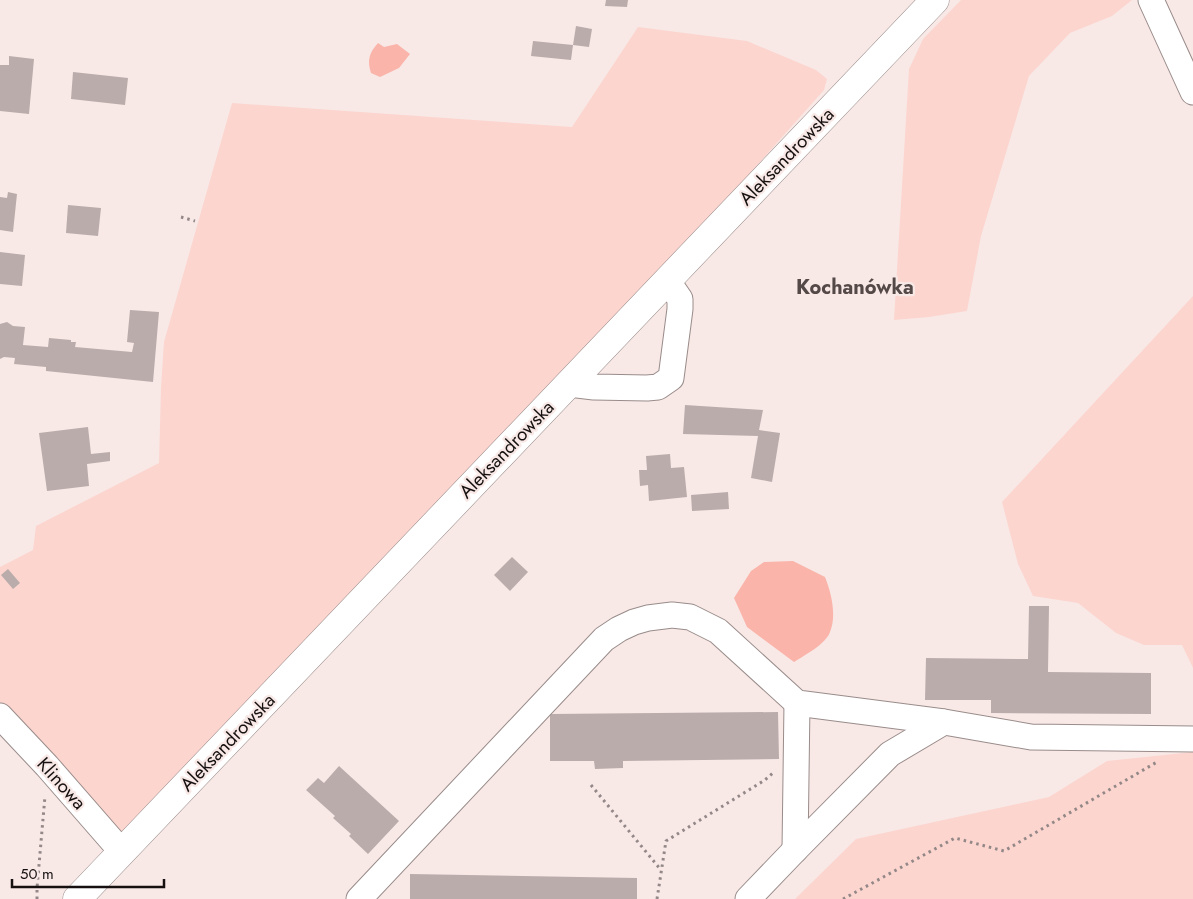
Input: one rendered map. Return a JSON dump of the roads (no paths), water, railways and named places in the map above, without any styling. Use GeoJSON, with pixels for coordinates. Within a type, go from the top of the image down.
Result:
{"type":"FeatureCollection","features":[{"type":"Feature","properties":{"kind":"main road","name":"Aleksandrowska"},"geometry":{"type":"LineString","coordinates":[[77,899],[935,0]]}},
{"type":"Feature","properties":{"kind":"street"},"geometry":{"type":"LineString","coordinates":[[1151,0],[1193,92]]}},
{"type":"Feature","properties":{"kind":"street"},"geometry":{"type":"LineString","coordinates":[[569,384],[594,387],[647,388],[658,387],[671,378],[680,299],[667,280]]}},
{"type":"Feature","properties":{"kind":"street"},"geometry":{"type":"LineString","coordinates":[[359,899],[604,639],[619,629],[648,618],[690,617],[718,630],[798,703],[944,722],[1031,737],[1193,739]]}},
{"type":"Feature","properties":{"kind":"street"},"geometry":{"type":"LineString","coordinates":[[795,850],[798,703]]}},
{"type":"Feature","properties":{"kind":"street","name":"Klinowa"},"geometry":{"type":"LineString","coordinates":[[0,716],[47,766],[122,852]]}},
{"type":"Feature","properties":{"kind":"street"},"geometry":{"type":"LineString","coordinates":[[748,899],[890,754],[944,722]]}},
{"type":"Feature","properties":{"kind":"district","name":"Kochanówka"},"geometry":{"type":"Point","coordinates":[855,287]}}]}
